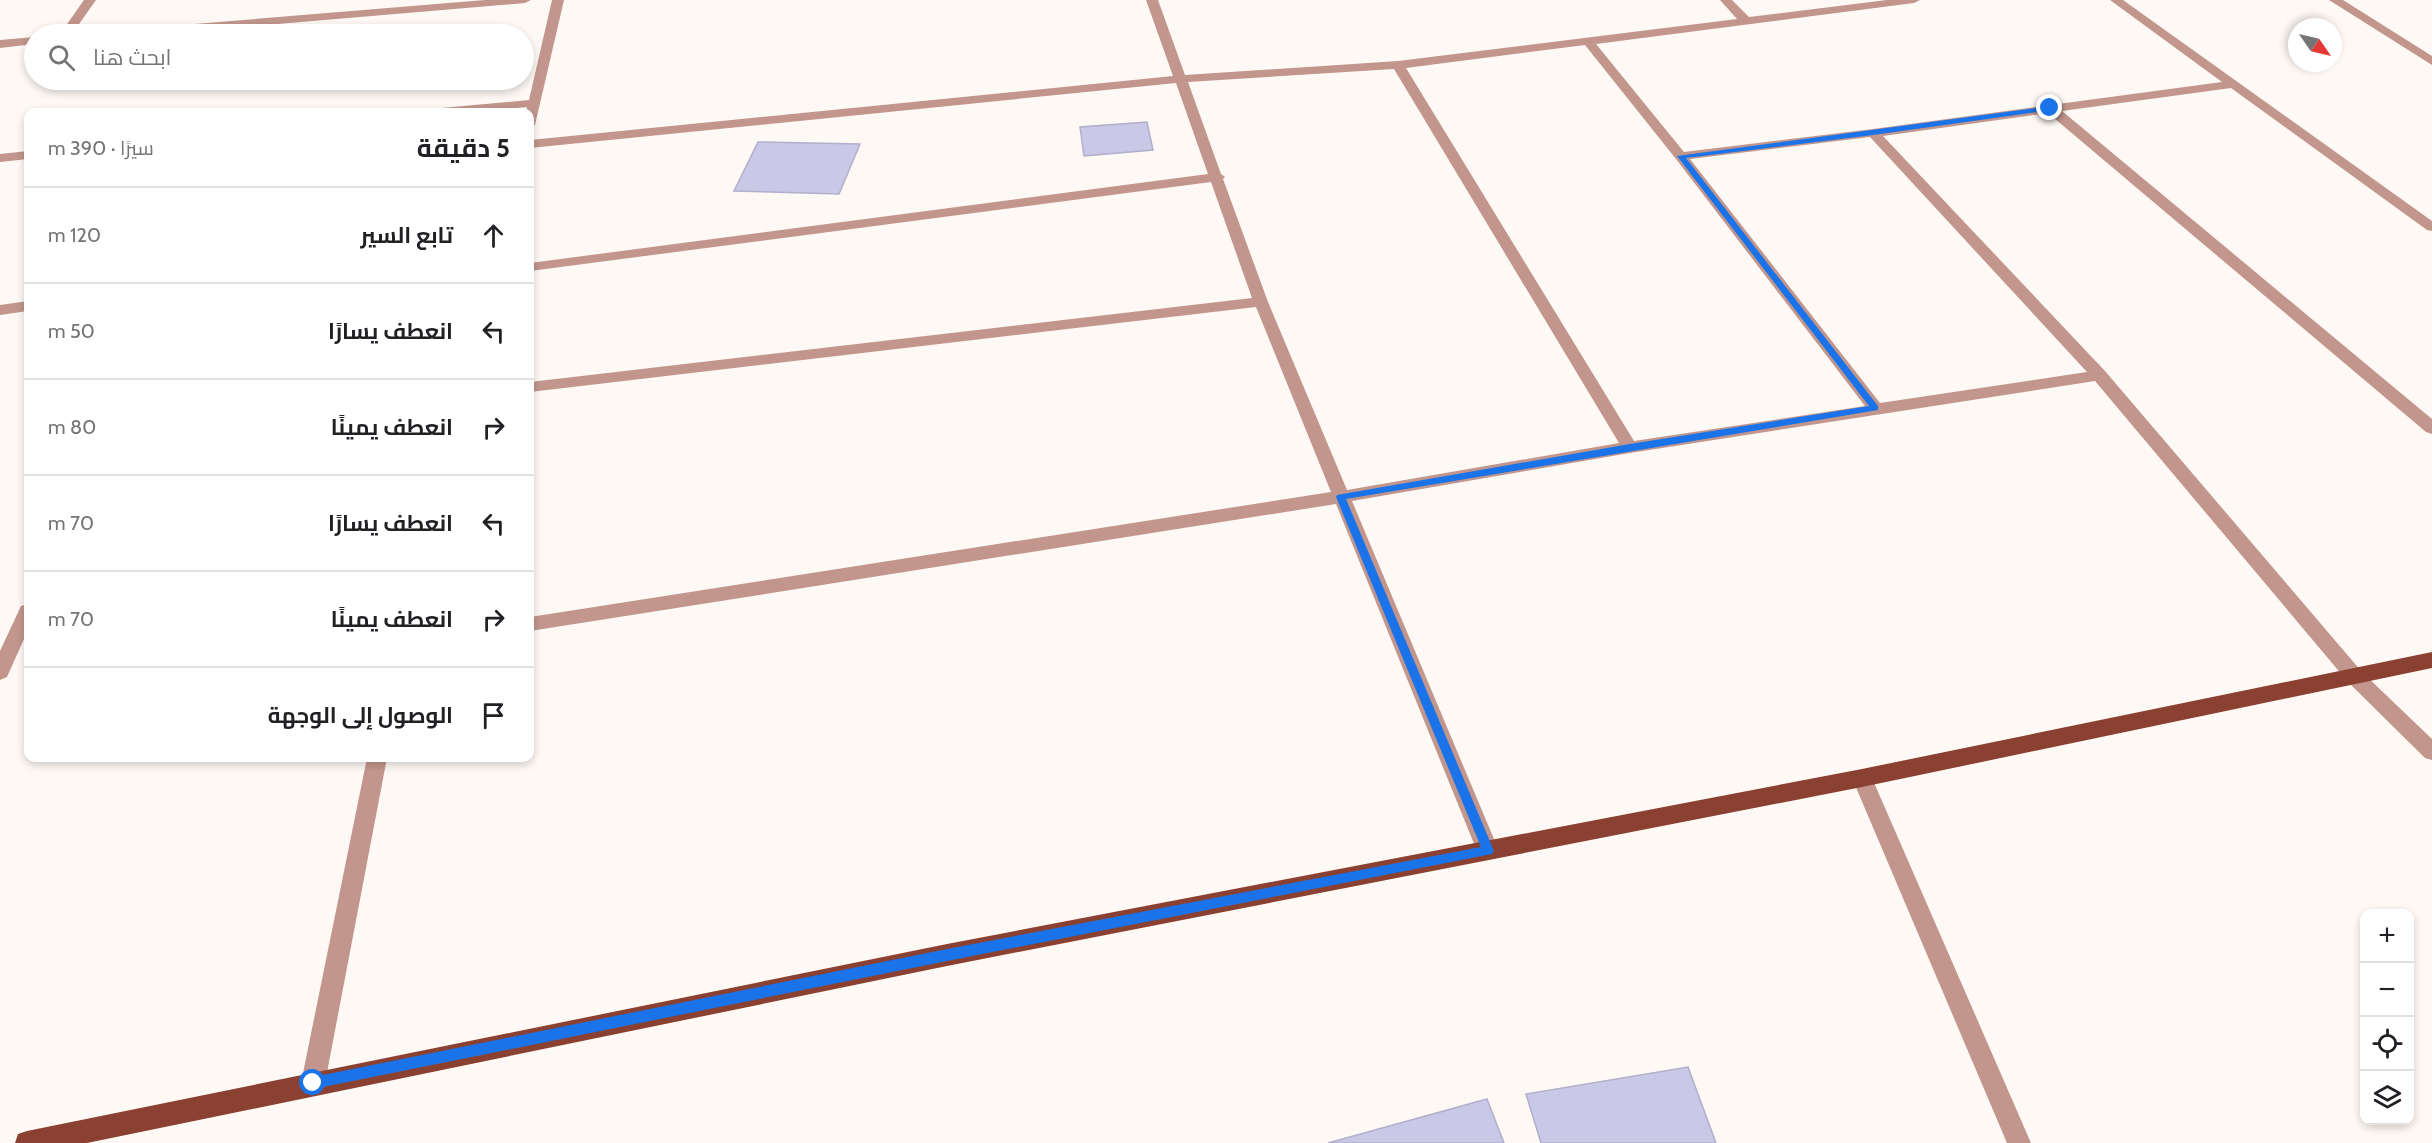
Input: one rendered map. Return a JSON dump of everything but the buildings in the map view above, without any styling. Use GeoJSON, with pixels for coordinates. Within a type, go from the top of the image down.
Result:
{"type":"FeatureCollection","features":[{"type":"Feature","properties":{"kind":"main road"},"geometry":{"type":"LineString","coordinates":[[27,1143],[947,955],[1862,778],[2432,660]]}},
{"type":"Feature","properties":{"kind":"street"},"geometry":{"type":"LineString","coordinates":[[73,24],[90,0]]}},
{"type":"Feature","properties":{"kind":"street"},"geometry":{"type":"LineString","coordinates":[[218,24],[315,14],[525,0]]}},
{"type":"Feature","properties":{"kind":"street"},"geometry":{"type":"LineString","coordinates":[[533,108],[558,0]]}},
{"type":"Feature","properties":{"kind":"street"},"geometry":{"type":"LineString","coordinates":[[1152,0],[1218,177],[1261,302],[1488,851]]}},
{"type":"Feature","properties":{"kind":"street"},"geometry":{"type":"LineString","coordinates":[[1726,0],[1745,20]]}},
{"type":"Feature","properties":{"kind":"street"},"geometry":{"type":"LineString","coordinates":[[534,144],[1180,79],[1398,64],[1914,0]]}},
{"type":"Feature","properties":{"kind":"street"},"geometry":{"type":"LineString","coordinates":[[2116,0],[2432,226]]}},
{"type":"Feature","properties":{"kind":"street"},"geometry":{"type":"LineString","coordinates":[[2335,0],[2432,61]]}},
{"type":"Feature","properties":{"kind":"street"},"geometry":{"type":"LineString","coordinates":[[1587,40],[1681,156],[1875,408]]}},
{"type":"Feature","properties":{"kind":"street"},"geometry":{"type":"LineString","coordinates":[[0,44],[24,42]]}},
{"type":"Feature","properties":{"kind":"street"},"geometry":{"type":"LineString","coordinates":[[1398,64],[1630,447]]}},
{"type":"Feature","properties":{"kind":"street"},"geometry":{"type":"LineString","coordinates":[[1681,156],[1873,133],[2235,84]]}},
{"type":"Feature","properties":{"kind":"street"},"geometry":{"type":"LineString","coordinates":[[483,108],[534,103]]}},
{"type":"Feature","properties":{"kind":"street"},"geometry":{"type":"LineString","coordinates":[[2050,108],[2432,428]]}},
{"type":"Feature","properties":{"kind":"street"},"geometry":{"type":"LineString","coordinates":[[1873,133],[2099,375],[2355,677],[2432,752]]}},
{"type":"Feature","properties":{"kind":"street"},"geometry":{"type":"LineString","coordinates":[[0,158],[24,155]]}},
{"type":"Feature","properties":{"kind":"street"},"geometry":{"type":"LineString","coordinates":[[534,266],[1218,177]]}},
{"type":"Feature","properties":{"kind":"street"},"geometry":{"type":"LineString","coordinates":[[534,387],[1261,302]]}},
{"type":"Feature","properties":{"kind":"street"},"geometry":{"type":"LineString","coordinates":[[0,310],[24,307]]}},
{"type":"Feature","properties":{"kind":"street"},"geometry":{"type":"LineString","coordinates":[[534,623],[1341,497],[1630,447],[1875,408],[2099,375]]}},
{"type":"Feature","properties":{"kind":"street"},"geometry":{"type":"LineString","coordinates":[[0,672],[24,620]]}},
{"type":"Feature","properties":{"kind":"street"},"geometry":{"type":"LineString","coordinates":[[313,1083],[375,762]]}},
{"type":"Feature","properties":{"kind":"street"},"geometry":{"type":"LineString","coordinates":[[1862,778],[2019,1143]]}},
{"type":"Feature","properties":{"kind":"route"},"geometry":{"type":"LineString","coordinates":[[313,1083],[947,955],[1488,851],[1341,497],[1630,447],[1875,408],[1681,156],[1873,133],[2050,108]]}}]}
